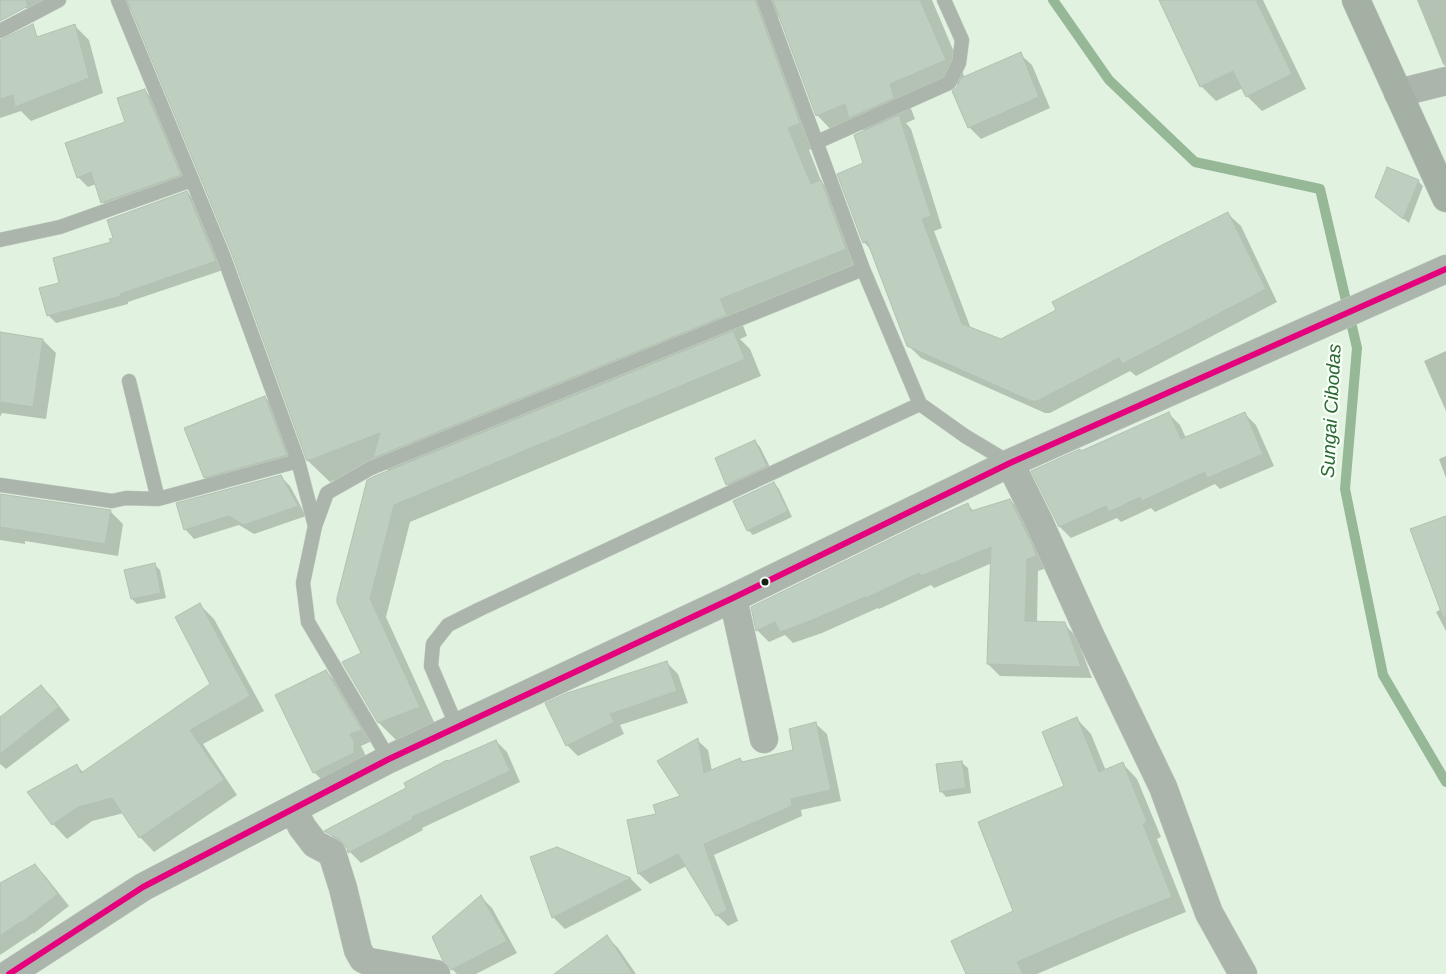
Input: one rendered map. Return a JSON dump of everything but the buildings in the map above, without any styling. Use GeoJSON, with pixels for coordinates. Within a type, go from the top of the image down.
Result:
{"type":"FeatureCollection","features":[{"type":"Feature","properties":{"kind":"highway"},"geometry":{"type":"LineString","coordinates":[[1356,0],[1446,198]]}},
{"type":"Feature","properties":{"kind":"street"},"geometry":{"type":"LineString","coordinates":[[1398,93],[1446,80]]}},
{"type":"Feature","properties":{"kind":"street"},"geometry":{"type":"LineString","coordinates":[[10,974],[143,887],[389,759],[733,598],[1010,463],[1446,269]]}},
{"type":"Feature","properties":{"kind":"street"},"geometry":{"type":"LineString","coordinates":[[1010,463],[1163,787],[1209,913],[1242,974]]}},
{"type":"Feature","properties":{"kind":"street"},"geometry":{"type":"LineString","coordinates":[[733,598],[764,738]]}},
{"type":"Feature","properties":{"kind":"street"},"geometry":{"type":"LineString","coordinates":[[293,809],[302,827],[315,844],[332,853],[343,888],[358,950],[363,959],[370,962],[436,974]]}},
{"type":"Feature","properties":{"kind":"lane"},"geometry":{"type":"LineString","coordinates":[[0,31],[58,0]]}},
{"type":"Feature","properties":{"kind":"lane"},"geometry":{"type":"LineString","coordinates":[[118,0],[223,255],[298,461],[314,526]]}},
{"type":"Feature","properties":{"kind":"lane"},"geometry":{"type":"LineString","coordinates":[[764,0],[863,269],[920,404],[965,436],[1010,463]]}},
{"type":"Feature","properties":{"kind":"lane"},"geometry":{"type":"LineString","coordinates":[[817,142],[949,84],[958,63],[962,40],[944,0]]}},
{"type":"Feature","properties":{"kind":"lane"},"geometry":{"type":"LineString","coordinates":[[0,240],[60,226],[192,180]]}},
{"type":"Feature","properties":{"kind":"lane"},"geometry":{"type":"LineString","coordinates":[[389,759],[308,622],[303,583],[314,526],[327,493],[371,468],[863,269]]}},
{"type":"Feature","properties":{"kind":"lane"},"geometry":{"type":"LineString","coordinates":[[129,382],[158,499]]}},
{"type":"Feature","properties":{"kind":"lane"},"geometry":{"type":"LineString","coordinates":[[457,727],[431,666],[432,644],[448,625],[920,404]]}},
{"type":"Feature","properties":{"kind":"lane"},"geometry":{"type":"LineString","coordinates":[[0,485],[112,501],[126,498],[158,499],[298,461]]}},
{"type":"Feature","properties":{"kind":"waterway","name":"Sungai Cibodas"},"geometry":{"type":"LineString","coordinates":[[1053,0],[1109,80],[1195,162],[1320,189],[1357,348],[1345,489],[1383,675],[1446,782]]}},
{"type":"Feature","properties":{"kind":"transit line"},"geometry":{"type":"LineString","coordinates":[[9,974],[143,887],[389,759],[733,598],[1010,463],[1446,269]]}}]}
